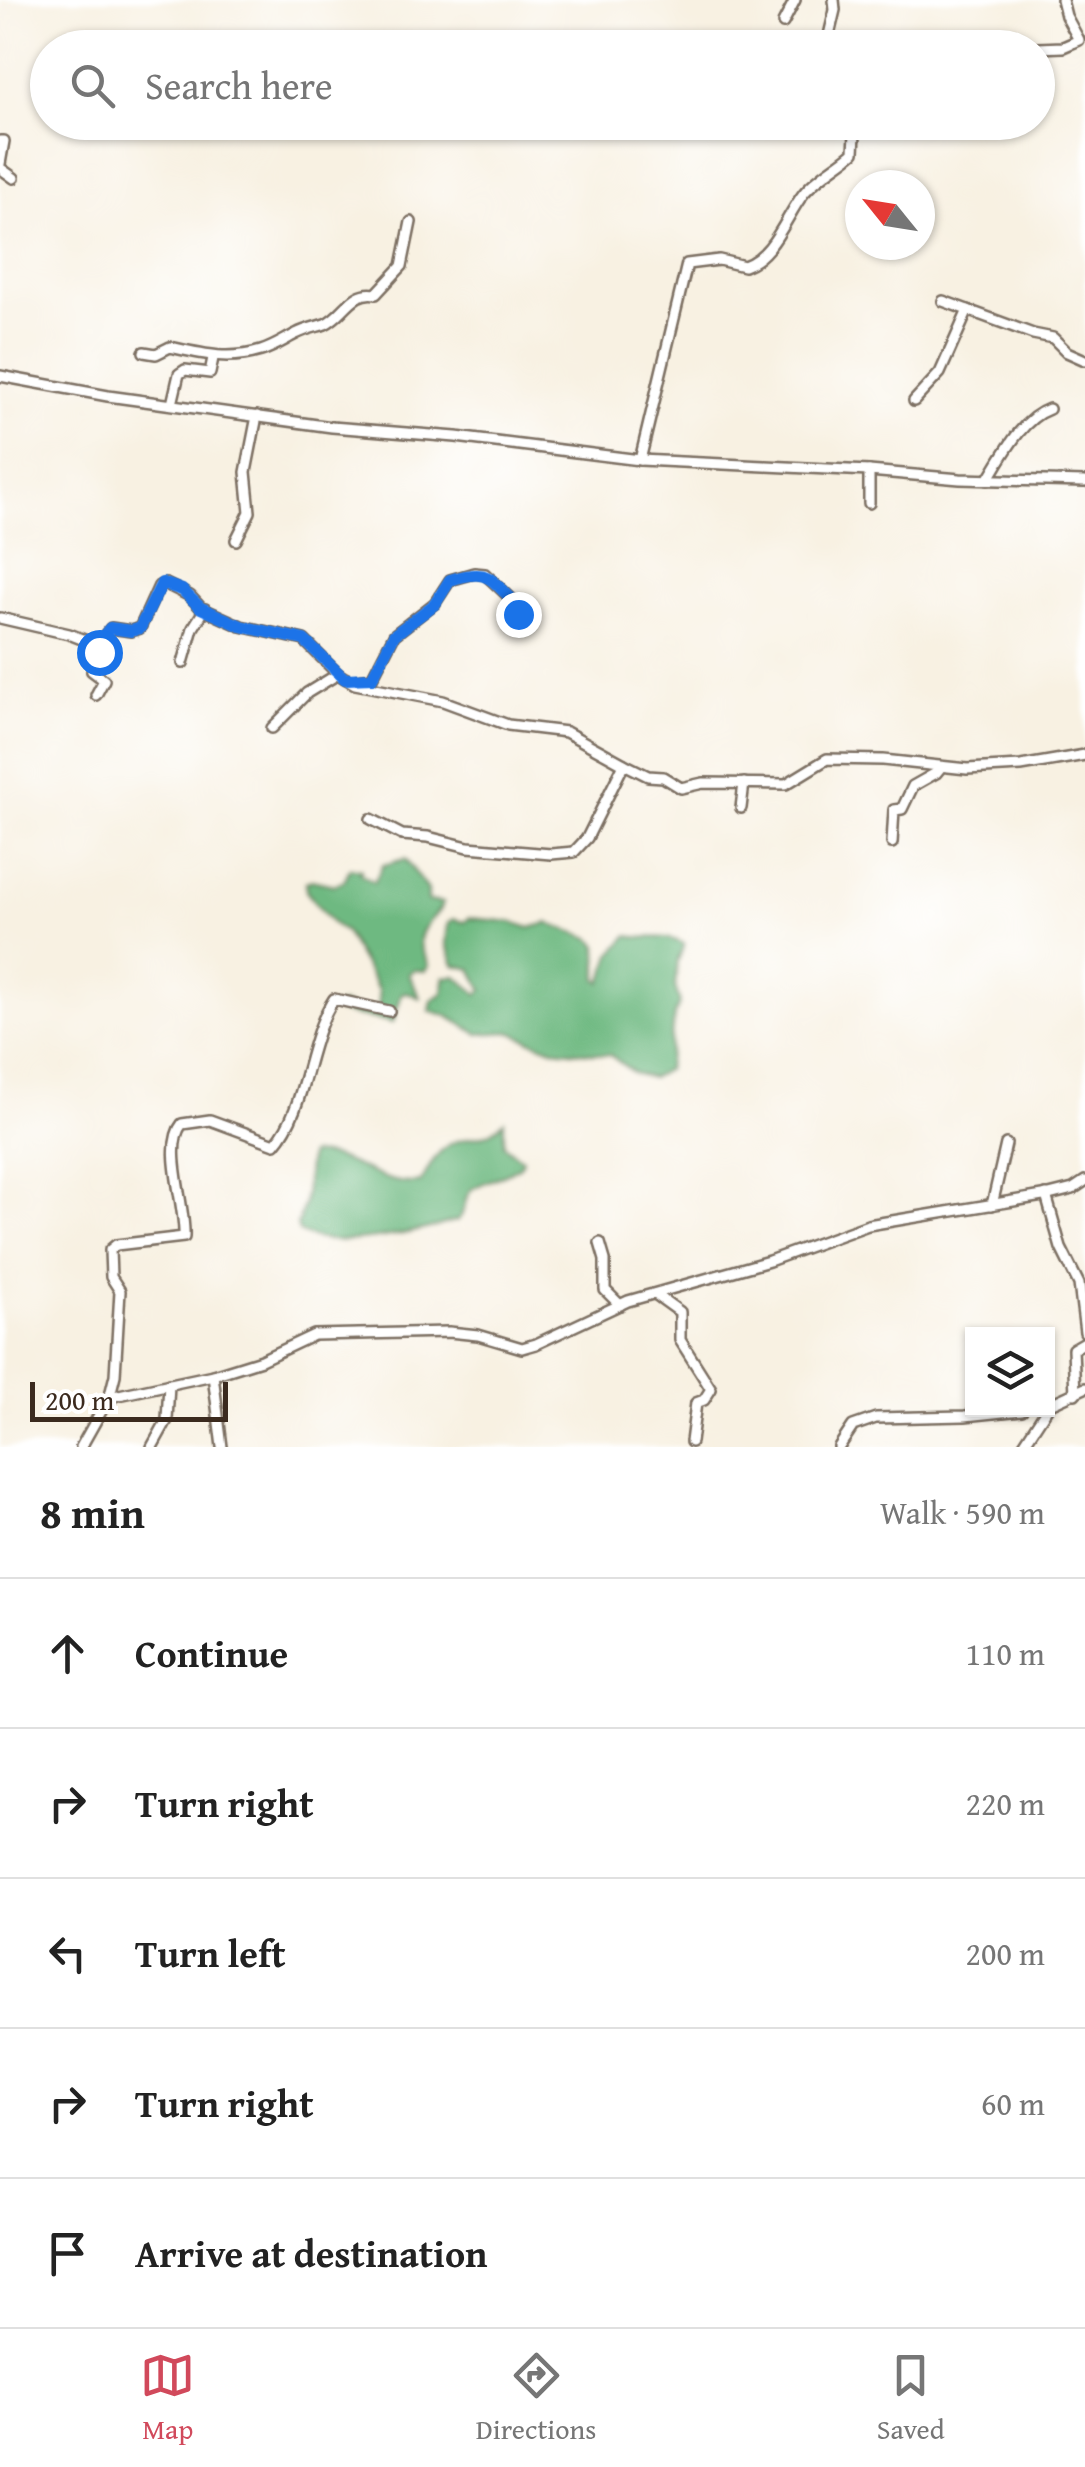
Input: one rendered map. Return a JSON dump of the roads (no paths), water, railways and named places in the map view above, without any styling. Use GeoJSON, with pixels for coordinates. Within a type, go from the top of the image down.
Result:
{"type":"FeatureCollection","features":[{"type":"Feature","properties":{"kind":"street"},"geometry":{"type":"LineString","coordinates":[[783,23],[795,0]]}},
{"type":"Feature","properties":{"kind":"street"},"geometry":{"type":"LineString","coordinates":[[830,30],[834,0]]}},
{"type":"Feature","properties":{"kind":"street"},"geometry":{"type":"LineString","coordinates":[[1055,47],[1079,40],[1062,0]]}},
{"type":"Feature","properties":{"kind":"street"},"geometry":{"type":"LineString","coordinates":[[0,140],[4,141],[0,166],[14,178]]}},
{"type":"Feature","properties":{"kind":"street"},"geometry":{"type":"LineString","coordinates":[[640,460],[687,264],[720,260],[744,266],[757,258],[790,218],[805,192],[854,152],[856,140]]}},
{"type":"Feature","properties":{"kind":"street"},"geometry":{"type":"LineString","coordinates":[[144,352],[156,354],[170,346],[214,358],[243,356],[273,348],[295,334],[330,321],[363,294],[376,294],[403,263],[411,222]]}},
{"type":"Feature","properties":{"kind":"street"},"geometry":{"type":"LineString","coordinates":[[943,301],[1053,338],[1067,352],[1085,360]]}},
{"type":"Feature","properties":{"kind":"street"},"geometry":{"type":"LineString","coordinates":[[914,401],[940,373],[968,310]]}},
{"type":"Feature","properties":{"kind":"street"},"geometry":{"type":"LineString","coordinates":[[172,404],[179,374],[186,370],[210,373],[214,358]]}},
{"type":"Feature","properties":{"kind":"street"},"geometry":{"type":"LineString","coordinates":[[0,376],[108,396],[257,416],[640,460],[988,480],[1084,478]]}},
{"type":"Feature","properties":{"kind":"street"},"geometry":{"type":"LineString","coordinates":[[988,480],[1018,434],[1048,408]]}},
{"type":"Feature","properties":{"kind":"street"},"geometry":{"type":"LineString","coordinates":[[236,540],[250,512],[246,472],[257,416]]}},
{"type":"Feature","properties":{"kind":"street"},"geometry":{"type":"LineString","coordinates":[[869,471],[870,503]]}},
{"type":"Feature","properties":{"kind":"street"},"geometry":{"type":"LineString","coordinates":[[272,728],[307,693],[341,676],[372,678],[394,635],[435,604],[450,580],[485,574],[520,606],[518,614]]}},
{"type":"Feature","properties":{"kind":"street"},"geometry":{"type":"LineString","coordinates":[[96,645],[110,628],[140,628],[162,583],[182,590],[205,609],[256,631],[304,640],[341,676],[365,686],[443,701],[508,725],[566,732],[648,776],[662,777],[681,788],[703,783],[786,784],[826,760],[883,760],[941,767],[1020,766],[1085,755]]}},
{"type":"Feature","properties":{"kind":"street"},"geometry":{"type":"LineString","coordinates":[[184,663],[193,628],[205,609]]}},
{"type":"Feature","properties":{"kind":"street"},"geometry":{"type":"LineString","coordinates":[[0,618],[70,634],[96,645],[99,652],[92,670],[104,680],[96,695]]}},
{"type":"Feature","properties":{"kind":"street"},"geometry":{"type":"LineString","coordinates":[[371,820],[402,835],[468,847],[551,854],[574,852],[587,838],[624,764]]}},
{"type":"Feature","properties":{"kind":"street"},"geometry":{"type":"LineString","coordinates":[[892,844],[894,810],[904,808],[913,786],[941,767]]}},
{"type":"Feature","properties":{"kind":"street"},"geometry":{"type":"LineString","coordinates":[[741,808],[744,782]]}},
{"type":"Feature","properties":{"kind":"street"},"geometry":{"type":"LineString","coordinates":[[82,1447],[109,1399],[116,1359],[120,1292],[111,1277],[110,1250],[116,1245],[184,1237],[185,1213],[174,1143],[178,1129],[182,1124],[210,1120],[274,1144],[288,1125],[308,1056],[334,1000],[388,1010]]}},
{"type":"Feature","properties":{"kind":"street"},"geometry":{"type":"LineString","coordinates":[[992,1205],[1006,1144]]}},
{"type":"Feature","properties":{"kind":"street"},"geometry":{"type":"LineString","coordinates":[[109,1399],[214,1375],[261,1360],[314,1335],[449,1332],[522,1348],[620,1305],[769,1261],[868,1225],[1046,1196],[1085,1181]]}},
{"type":"Feature","properties":{"kind":"street"},"geometry":{"type":"LineString","coordinates":[[1046,1196],[1061,1248],[1078,1284],[1085,1332]]}},
{"type":"Feature","properties":{"kind":"street"},"geometry":{"type":"LineString","coordinates":[[600,1242],[606,1292],[620,1305]]}},
{"type":"Feature","properties":{"kind":"street"},"geometry":{"type":"LineString","coordinates":[[655,1294],[680,1312],[680,1340],[712,1389],[696,1404],[691,1442]]}},
{"type":"Feature","properties":{"kind":"street"},"geometry":{"type":"LineString","coordinates":[[1055,1401],[1080,1391],[1073,1349],[1085,1342]]}},
{"type":"Feature","properties":{"kind":"street"},"geometry":{"type":"LineString","coordinates":[[214,1375],[222,1447]]}},
{"type":"Feature","properties":{"kind":"street"},"geometry":{"type":"LineString","coordinates":[[152,1447],[167,1420],[169,1384]]}},
{"type":"Feature","properties":{"kind":"street"},"geometry":{"type":"LineString","coordinates":[[839,1447],[853,1426],[876,1418],[965,1416]]}},
{"type":"Feature","properties":{"kind":"street"},"geometry":{"type":"LineString","coordinates":[[1022,1447],[1041,1417]]}}]}
